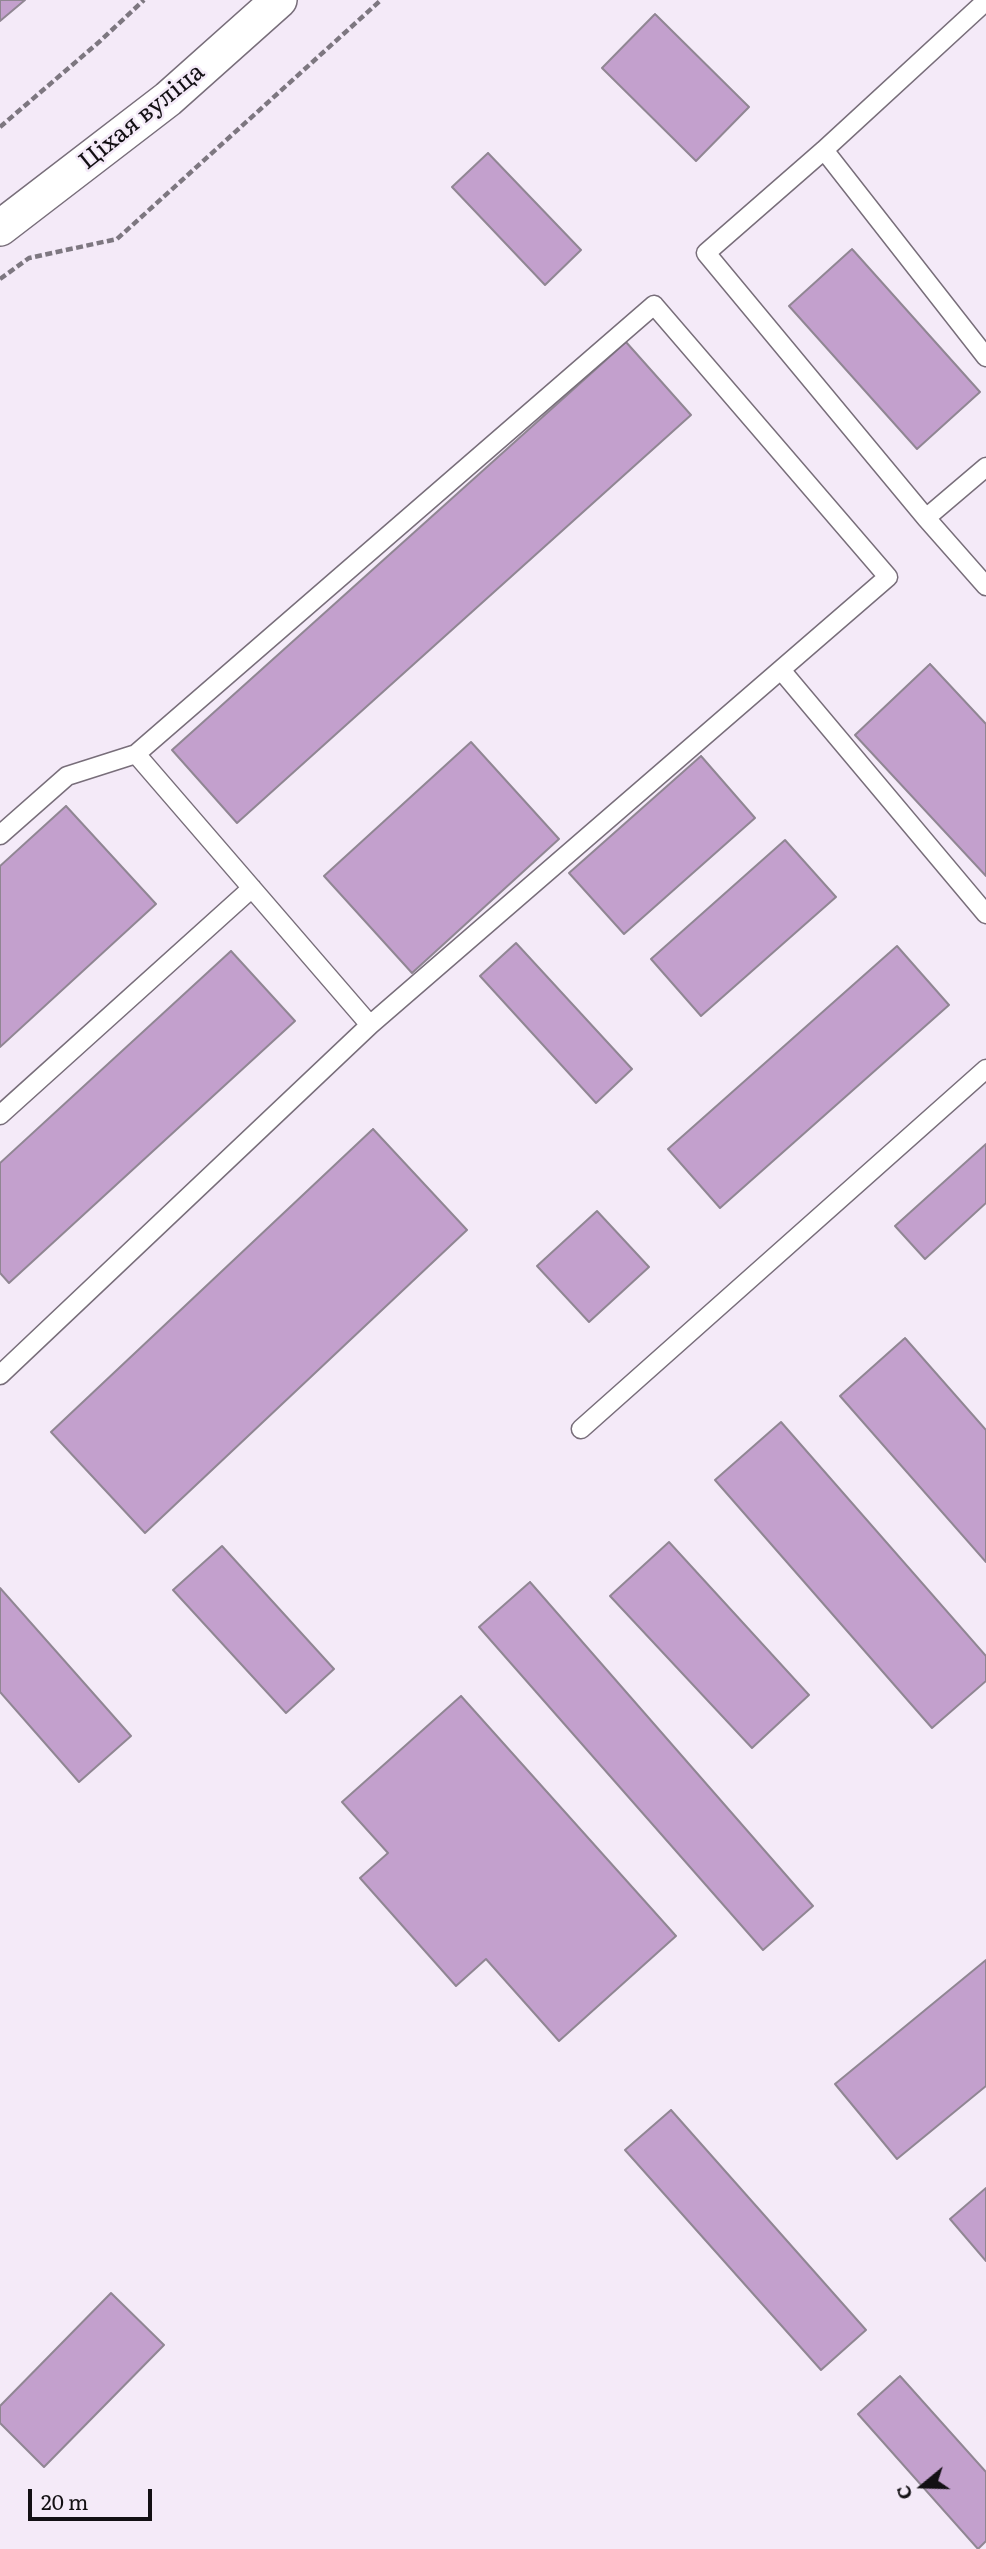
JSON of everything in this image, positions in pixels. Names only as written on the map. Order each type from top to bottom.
[{"type":"street","name":"Ціхая вуліца","points":[[0,228],[168,99],[279,0]]},
{"type":"lane","points":[[986,1],[824,150],[706,253],[926,518],[986,586]]},
{"type":"lane","points":[[824,150],[986,357]]},
{"type":"lane","points":[[0,835],[67,776],[136,754],[654,305],[888,576],[370,1025],[0,1375]]},
{"type":"lane","points":[[926,518],[986,467]]},
{"type":"lane","points":[[781,670],[986,914]]},
{"type":"lane","points":[[136,754],[370,1025]]},
{"type":"lane","points":[[0,1115],[252,888]]},
{"type":"lane","points":[[581,1429],[986,1069]]},
{"type":"path","points":[[0,127],[144,0]]},
{"type":"path","points":[[0,279],[29,258],[117,239],[381,0]]},
{"type":"building","points":[[0,0],[25,0],[0,21]]},
{"type":"building","points":[[655,14],[749,107],[696,161],[602,68]]},
{"type":"building","points":[[488,153],[581,250],[545,285],[452,187]]},
{"type":"building","points":[[852,249],[980,392],[917,449],[789,306]]},
{"type":"building","points":[[626,342],[691,415],[237,823],[172,750]]},
{"type":"building","points":[[930,664],[986,724],[986,876],[855,735]]},
{"type":"building","points":[[471,742],[559,839],[412,973],[324,876]]},
{"type":"building","points":[[701,756],[755,818],[624,934],[569,873]]},
{"type":"building","points":[[66,806],[156,904],[0,1047],[0,866]]},
{"type":"building","points":[[785,840],[836,897],[701,1016],[651,959]]},
{"type":"building","points":[[516,943],[632,1069],[596,1103],[480,976]]},
{"type":"building","points":[[897,946],[949,1005],[720,1208],[668,1149]]},
{"type":"building","points":[[231,951],[295,1021],[9,1283],[0,1273],[0,1163]]},
{"type":"building","points":[[373,1129],[467,1230],[145,1533],[51,1432]]},
{"type":"building","points":[[986,1144],[986,1203],[925,1259],[895,1226]]},
{"type":"building","points":[[597,1211],[649,1267],[589,1322],[537,1266]]},
{"type":"building","points":[[905,1338],[986,1430],[986,1562],[840,1396]]},
{"type":"building","points":[[781,1422],[986,1656],[986,1681],[932,1728],[715,1480]]},
{"type":"building","points":[[669,1542],[809,1695],[752,1748],[610,1596]]},
{"type":"building","points":[[222,1546],[334,1669],[286,1713],[173,1590]]},
{"type":"building","points":[[530,1582],[813,1906],[763,1950],[479,1627]]},
{"type":"building","points":[[0,1588],[131,1736],[79,1782],[0,1692]]},
{"type":"building","points":[[461,1696],[676,1936],[559,2041],[486,1959],[456,1986],[360,1878],[388,1853],[342,1802]]},
{"type":"building","points":[[986,1960],[986,2086],[897,2159],[835,2084]]},
{"type":"building","points":[[671,2110],[866,2330],[821,2370],[625,2150]]},
{"type":"building","points":[[986,2188],[986,2261],[950,2219]]},
{"type":"building","points":[[111,2293],[164,2345],[44,2467],[0,2423],[0,2406]]},
{"type":"building","points":[[900,2376],[986,2472],[986,2541],[978,2549],[858,2414]]}]
